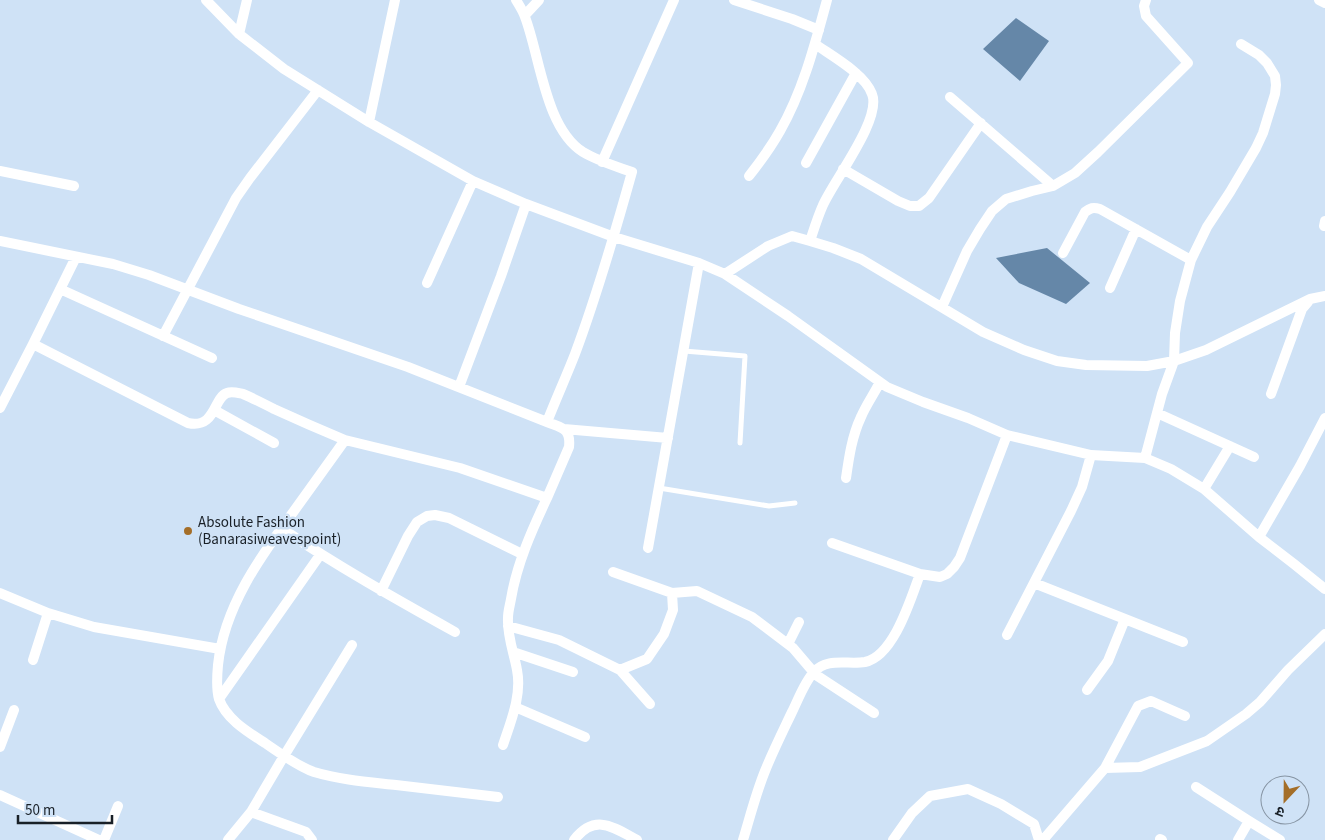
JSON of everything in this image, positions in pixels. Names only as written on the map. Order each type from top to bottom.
[{"type":"street","points":[[206,0],[240,34],[284,69],[369,122],[473,181],[526,204],[614,237],[699,263],[724,274],[788,316],[887,387],[923,402],[968,418],[1007,435],[1091,455],[1145,458],[1171,469],[1204,490],[1259,537],[1325,589]]},
{"type":"street","points":[[240,34],[247,0]]},
{"type":"street","points":[[369,122],[395,0]]},
{"type":"street","points":[[516,0],[525,15],[552,111],[564,134],[581,151],[602,162],[632,172],[614,237],[574,355],[547,422]]},
{"type":"street","points":[[525,15],[539,0]]},
{"type":"street","points":[[602,162],[674,0]]},
{"type":"street","points":[[734,0],[819,30]]},
{"type":"street","points":[[749,176],[780,131],[796,95],[815,44],[827,0]]},
{"type":"street","points":[[942,307],[967,251],[992,211],[1006,200],[1019,194],[1053,186],[1075,173],[1188,63],[1146,16],[1144,6],[1146,0]]},
{"type":"street","points":[[1319,0],[1325,3]]},
{"type":"street","points":[[810,241],[824,204],[862,136],[872,116],[874,106],[873,95],[856,73],[815,44]]},
{"type":"street","points":[[1145,458],[1162,394],[1174,361],[1175,333],[1180,301],[1191,260],[1207,227],[1256,148],[1263,133],[1274,94],[1275,76],[1267,63],[1259,55],[1241,44]]},
{"type":"street","points":[[806,164],[856,73]]},
{"type":"street","points":[[163,336],[236,198],[318,90]]},
{"type":"street","points":[[950,97],[1053,186]]},
{"type":"street","points":[[843,169],[898,202],[910,206],[919,206],[929,198],[981,123]]},
{"type":"street","points":[[0,171],[74,186]]},
{"type":"street","points":[[427,283],[473,181]]},
{"type":"street","points":[[459,387],[526,204]]},
{"type":"street","points":[[1063,253],[1085,212],[1090,208],[1094,208],[1100,209],[1191,260]]},
{"type":"street","points":[[1110,288],[1136,229]]},
{"type":"street","points":[[724,274],[768,246],[792,236],[833,248],[861,259],[983,332],[1024,350],[1057,361],[1086,365],[1147,366],[1174,361],[1206,350],[1310,299],[1325,296]]},
{"type":"street","points":[[0,241],[113,264],[149,274],[239,309],[408,367],[564,429],[668,438]]},
{"type":"street","points":[[0,408],[76,257]]},
{"type":"street","points":[[648,548],[699,263]]},
{"type":"street","points":[[60,290],[212,358]]},
{"type":"street","points":[[1271,394],[1302,309],[1310,299]]},
{"type":"street","points":[[33,344],[188,423],[196,424],[202,422],[214,410],[222,397],[228,392],[235,392],[244,394],[345,440],[460,468],[547,498]]},
{"type":"street","points":[[846,478],[856,427],[880,382]]},
{"type":"street","points":[[214,410],[274,443]]},
{"type":"street","points":[[1157,413],[1254,457]]},
{"type":"street","points":[[1259,537],[1325,418]]},
{"type":"street","points":[[503,745],[515,707],[519,686],[518,671],[508,632],[508,617],[513,587],[522,554],[569,447],[570,438],[564,429]]},
{"type":"street","points":[[832,543],[920,574],[940,577],[947,574],[960,558],[1007,435]]},
{"type":"street","points":[[345,440],[281,528],[253,570],[239,596],[227,623],[220,649],[217,676],[219,699],[226,712],[246,731],[284,756],[312,771],[338,778],[498,797]]},
{"type":"street","points":[[1204,490],[1230,446]]},
{"type":"street","points":[[1006,635],[1078,495],[1091,455]]},
{"type":"street","points":[[381,591],[408,536],[417,522],[427,516],[435,515],[449,518],[522,554]]},
{"type":"street","points":[[281,528],[381,591],[455,632]]},
{"type":"street","points":[[219,699],[320,554]]},
{"type":"street","points":[[613,572],[672,593],[697,591],[752,617],[793,648],[816,675],[874,713]]},
{"type":"street","points":[[743,840],[765,772],[802,691],[814,672],[826,664],[865,662],[882,651],[902,622],[920,574]]},
{"type":"street","points":[[1034,583],[1183,642]]},
{"type":"street","points":[[0,593],[48,612],[94,627],[220,649]]},
{"type":"street","points":[[620,670],[646,658],[664,634],[673,610],[672,593]]},
{"type":"street","points":[[34,660],[48,612]]},
{"type":"street","points":[[1087,690],[1108,661],[1125,619]]},
{"type":"street","points":[[788,644],[799,622]]},
{"type":"street","points":[[508,626],[559,640],[620,670],[650,704]]},
{"type":"street","points":[[1105,768],[1140,767],[1207,741],[1260,702],[1288,670],[1325,634]]},
{"type":"street","points":[[228,840],[251,812],[352,645]]},
{"type":"street","points":[[513,652],[574,672]]},
{"type":"street","points":[[1043,840],[1105,768],[1138,706],[1151,701],[1185,716]]},
{"type":"street","points":[[515,707],[585,737]]},
{"type":"street","points":[[0,747],[14,710]]},
{"type":"street","points":[[1196,786],[1280,840]]},
{"type":"street","points":[[893,840],[912,813],[930,796],[968,789],[1001,804],[1034,824],[1039,840]]},
{"type":"street","points":[[0,795],[99,840]]},
{"type":"street","points":[[104,840],[118,806]]},
{"type":"street","points":[[251,812],[306,832],[312,840]]},
{"type":"street","points":[[1238,840],[1249,821]]},
{"type":"street","points":[[574,840],[586,827],[602,824],[637,840]]},
{"type":"lane","points":[[683,351],[745,356],[740,443]]},
{"type":"lane","points":[[659,488],[769,506],[795,503]]},
{"type":"water","points":[[1016,18],[1049,41],[1020,81],[983,49]]},
{"type":"water","points":[[1047,248],[1090,283],[1066,304],[1019,283],[996,258]]},
{"type":"place","name":"Absolute Fashion (Banarasiweavespoint)","points":[[188,531]]}]
